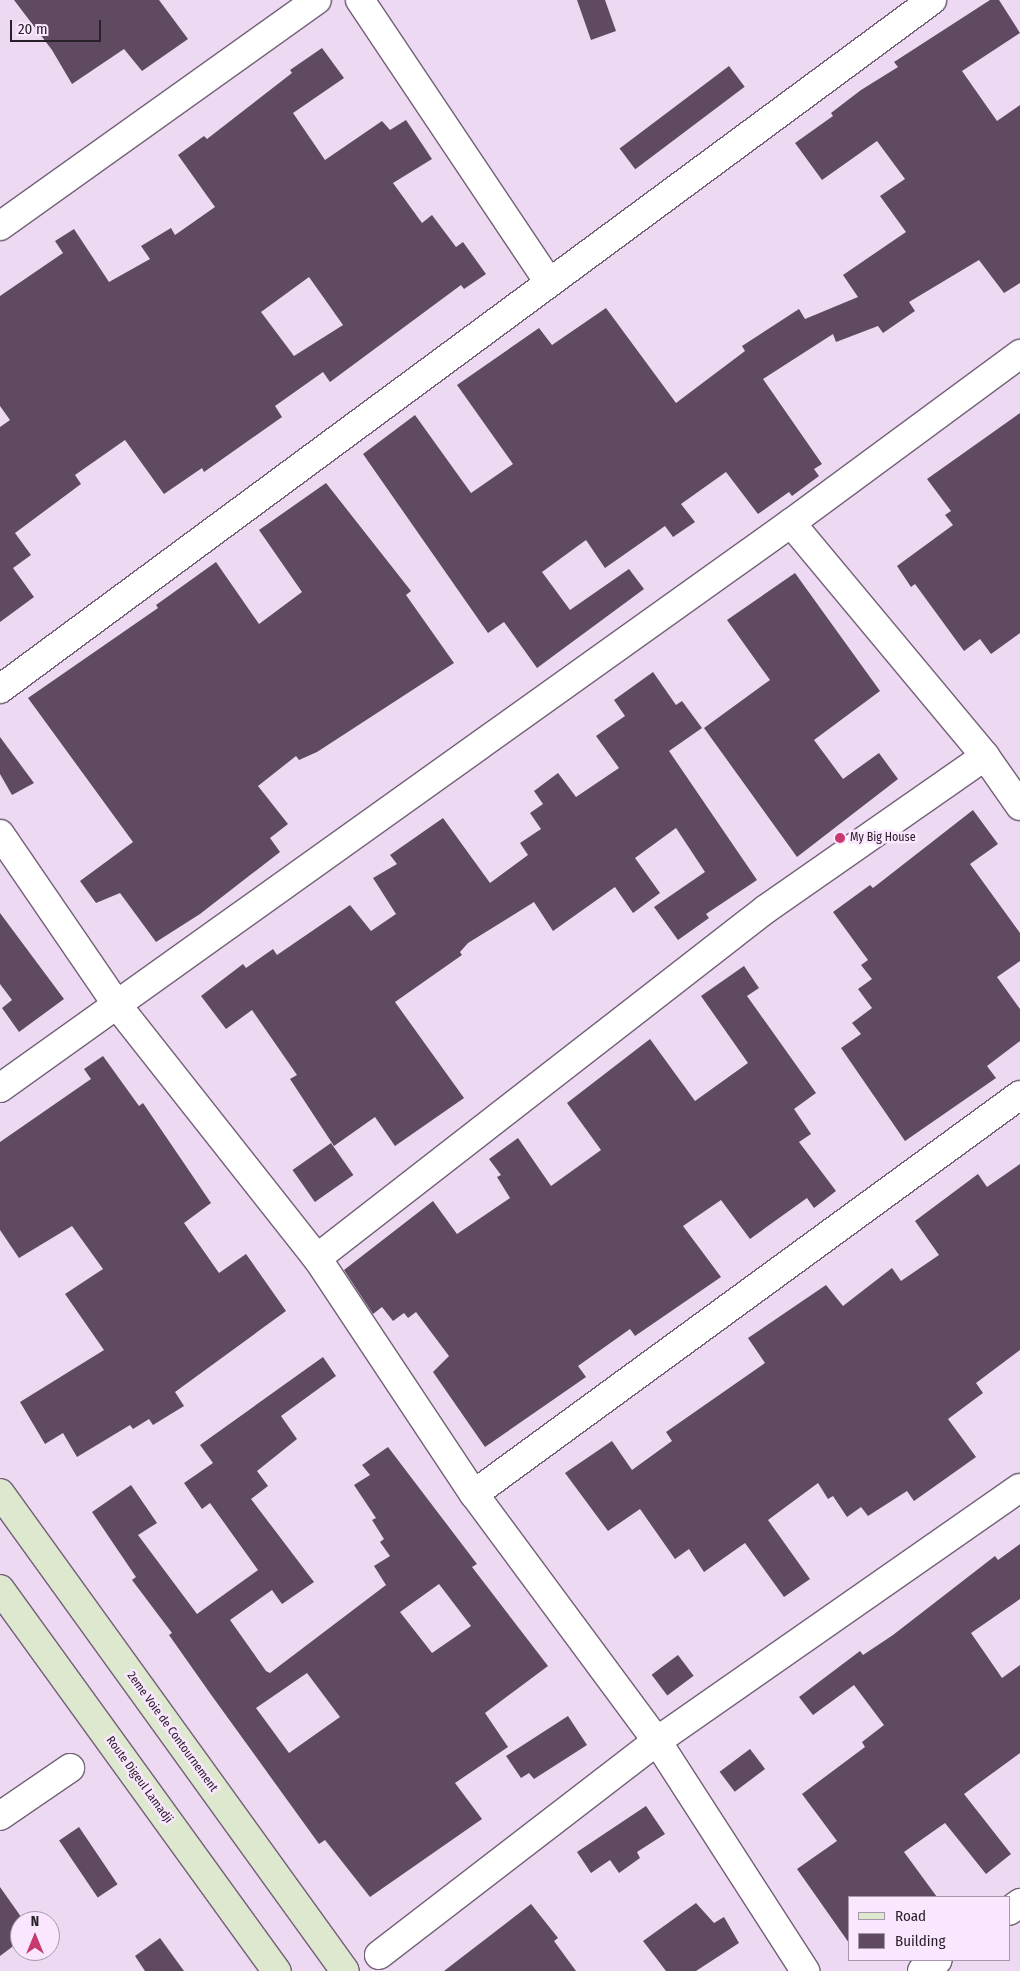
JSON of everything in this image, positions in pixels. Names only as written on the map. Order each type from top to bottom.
[{"type":"main road","name":"2eme Voie de Contournement","points":[[0,1493],[345,1971]]},
{"type":"main road","name":"Route Digeul Lamadji","points":[[0,1589],[277,1971]]},
{"type":"street","points":[[0,226],[317,0]]},
{"type":"street","points":[[360,0],[549,282]]},
{"type":"street","points":[[0,689],[932,0]]},
{"type":"street","points":[[0,1088],[791,523],[1020,354]]},
{"type":"street","points":[[791,523],[985,756],[1020,806]]},
{"type":"street","points":[[317,1258],[766,909],[985,756]]},
{"type":"street","points":[[0,834],[117,1005],[317,1258],[474,1494],[657,1741],[805,1971]]},
{"type":"street","points":[[474,1494],[1020,1095]]},
{"type":"street","points":[[379,1955],[657,1741],[1020,1488]]},
{"type":"street","points":[[0,1816],[70,1768]]},
{"type":"street","points":[[922,1971],[937,1961]]},
{"type":"building","points":[[14,0],[159,0],[188,39],[142,71],[124,49],[72,84],[52,50]]},
{"type":"building","points":[[577,0],[605,0],[616,31],[591,40]]},
{"type":"building","points":[[990,0],[999,0],[1020,33],[962,71],[997,121],[1020,105],[1020,283],[1004,293],[979,260],[909,302],[915,311],[883,333],[878,326],[836,342],[833,334],[763,379],[822,464],[814,469],[819,476],[792,496],[789,492],[758,514],[726,472],[681,504],[695,522],[673,537],[665,526],[605,568],[586,540],[542,572],[570,610],[629,569],[644,589],[537,668],[504,622],[488,633],[363,454],[415,415],[471,493],[513,464],[457,385],[539,328],[552,345],[606,308],[676,403],[745,351],[742,346],[799,309],[805,319],[858,297],[843,275],[906,232],[880,196],[905,179],[877,141],[822,180],[795,143],[833,116],[831,113],[861,90],[898,67],[894,62]]},
{"type":"building","points":[[322,48],[344,78],[293,113],[325,160],[382,121],[390,130],[406,120],[432,159],[393,183],[422,223],[432,215],[456,247],[463,242],[486,274],[464,289],[461,285],[330,382],[323,372],[275,406],[282,417],[204,472],[202,468],[164,494],[125,440],[75,475],[81,484],[15,533],[31,555],[13,568],[34,597],[0,622],[0,427],[10,420],[0,406],[0,296],[63,253],[55,241],[74,229],[109,282],[150,259],[141,246],[171,228],[175,235],[215,207],[178,155],[204,136],[207,139],[292,73],[290,70]],"holes":[[[309,277],[343,325],[294,356],[261,312]]]},
{"type":"building","points":[[729,66],[745,87],[635,169],[620,148]]},
{"type":"building","points":[[1020,413],[1020,633],[991,654],[980,639],[964,651],[915,584],[911,587],[897,566],[953,525],[945,515],[951,511],[927,479]]},
{"type":"building","points":[[326,483],[411,591],[406,595],[454,663],[317,752],[299,760],[296,756],[258,786],[288,824],[270,838],[280,852],[200,914],[156,942],[120,893],[96,903],[80,881],[133,842],[28,698],[158,608],[156,605],[216,562],[259,624],[302,592],[259,530]]},
{"type":"building","points":[[795,573],[880,691],[814,740],[843,779],[879,753],[898,779],[797,857],[704,728],[770,680],[727,620]]},
{"type":"building","points":[[653,672],[676,705],[682,701],[702,728],[669,751],[757,880],[706,914],[709,918],[678,940],[654,907],[705,872],[676,828],[635,858],[660,893],[633,913],[615,887],[553,931],[534,902],[468,943],[460,952],[462,955],[395,1002],[464,1098],[395,1146],[375,1117],[334,1146],[290,1079],[297,1075],[252,1010],[226,1029],[201,996],[243,964],[246,968],[273,949],[277,955],[350,905],[371,931],[396,914],[373,878],[397,864],[390,855],[443,818],[490,883],[528,855],[520,843],[541,829],[530,813],[543,804],[534,791],[558,773],[576,797],[619,768],[596,736],[625,716],[614,700]]},
{"type":"building","points":[[0,737],[34,783],[12,795],[0,774]]},
{"type":"building","points":[[973,810],[998,844],[970,864],[1020,933],[1020,961],[997,977],[1020,1009],[1020,1041],[987,1066],[996,1078],[905,1141],[841,1048],[861,1034],[852,1023],[872,1008],[858,989],[872,979],[861,965],[868,960],[833,912],[870,885],[873,888]]},
{"type":"building","points":[[0,913],[64,999],[19,1032],[2,1008],[12,1000],[0,984]]},
{"type":"building","points":[[744,966],[759,988],[747,996],[816,1093],[794,1109],[811,1134],[799,1142],[836,1191],[814,1208],[807,1198],[750,1239],[721,1200],[683,1226],[721,1277],[635,1336],[630,1329],[578,1366],[586,1377],[485,1447],[433,1372],[449,1356],[416,1312],[408,1318],[404,1313],[393,1321],[382,1307],[373,1314],[344,1270],[433,1201],[457,1234],[510,1198],[497,1177],[501,1175],[489,1159],[518,1138],[551,1186],[601,1150],[567,1103],[650,1039],[695,1101],[748,1063],[701,996]]},
{"type":"building","points":[[103,1056],[139,1106],[143,1103],[211,1203],[184,1223],[219,1273],[246,1254],[286,1311],[175,1392],[184,1406],[153,1425],[149,1419],[133,1429],[130,1425],[77,1457],[63,1433],[45,1444],[20,1402],[104,1350],[65,1294],[103,1269],[72,1226],[19,1258],[0,1230],[0,1142],[91,1079],[84,1069]]},
{"type":"building","points":[[331,1143],[353,1175],[315,1202],[292,1170]]},
{"type":"building","points":[[1020,1164],[1020,1350],[976,1383],[983,1393],[948,1419],[976,1457],[914,1501],[907,1491],[868,1516],[861,1507],[847,1517],[833,1496],[828,1499],[818,1483],[768,1520],[810,1579],[784,1597],[745,1543],[704,1572],[689,1549],[675,1559],[640,1509],[608,1531],[565,1473],[612,1441],[632,1470],[672,1441],[666,1432],[765,1363],[748,1338],[826,1285],[843,1306],[892,1268],[901,1281],[939,1255],[915,1221],[978,1174],[987,1187]]},
{"type":"building","points":[[323,1357],[336,1376],[281,1416],[297,1439],[257,1471],[268,1486],[251,1499],[314,1582],[282,1604],[272,1590],[230,1620],[266,1671],[270,1673],[386,1585],[374,1566],[390,1556],[380,1542],[384,1539],[372,1520],[376,1518],[354,1485],[370,1475],[362,1465],[388,1447],[477,1564],[472,1567],[548,1666],[485,1713],[508,1747],[455,1783],[482,1819],[370,1897],[325,1840],[319,1844],[212,1696],[169,1635],[172,1633],[132,1580],[136,1577],[92,1512],[131,1485],[157,1523],[138,1535],[197,1614],[258,1570],[210,1503],[202,1509],[184,1483],[213,1463],[200,1445]],"holes":[[[439,1584],[471,1626],[432,1653],[400,1612]],[[307,1673],[340,1717],[289,1753],[256,1708]]]},
{"type":"building","points":[[1020,1544],[1020,1599],[971,1633],[1002,1678],[1020,1665],[1020,1753],[964,1794],[1011,1854],[986,1874],[945,1823],[904,1852],[936,1896],[848,1896],[848,1942],[797,1869],[837,1841],[802,1794],[865,1747],[862,1742],[884,1725],[854,1685],[813,1715],[799,1697],[860,1651],[863,1655],[893,1635],[995,1556],[998,1560]]},
{"type":"building","points":[[678,1655],[694,1676],[667,1696],[652,1675]]},
{"type":"building","points":[[568,1716],[587,1745],[534,1779],[529,1773],[521,1778],[506,1756]]},
{"type":"building","points":[[750,1749],[765,1769],[735,1792],[720,1772]]},
{"type":"building","points":[[646,1806],[665,1834],[637,1852],[640,1858],[619,1873],[610,1860],[591,1873],[577,1852]]},
{"type":"building","points":[[79,1827],[118,1884],[98,1898],[59,1840]]},
{"type":"building","points":[[0,1887],[17,1911],[10,1911],[10,1948],[0,1956]]},
{"type":"building","points":[[696,1903],[714,1923],[724,1917],[739,1943],[696,1971],[666,1971],[643,1941]]},
{"type":"building","points":[[531,1904],[558,1938],[554,1941],[576,1971],[444,1971]]},
{"type":"building","points":[[160,1938],[184,1971],[145,1971],[135,1956]]},
{"type":"place","name":"My Big House","points":[[840,838]]}]
